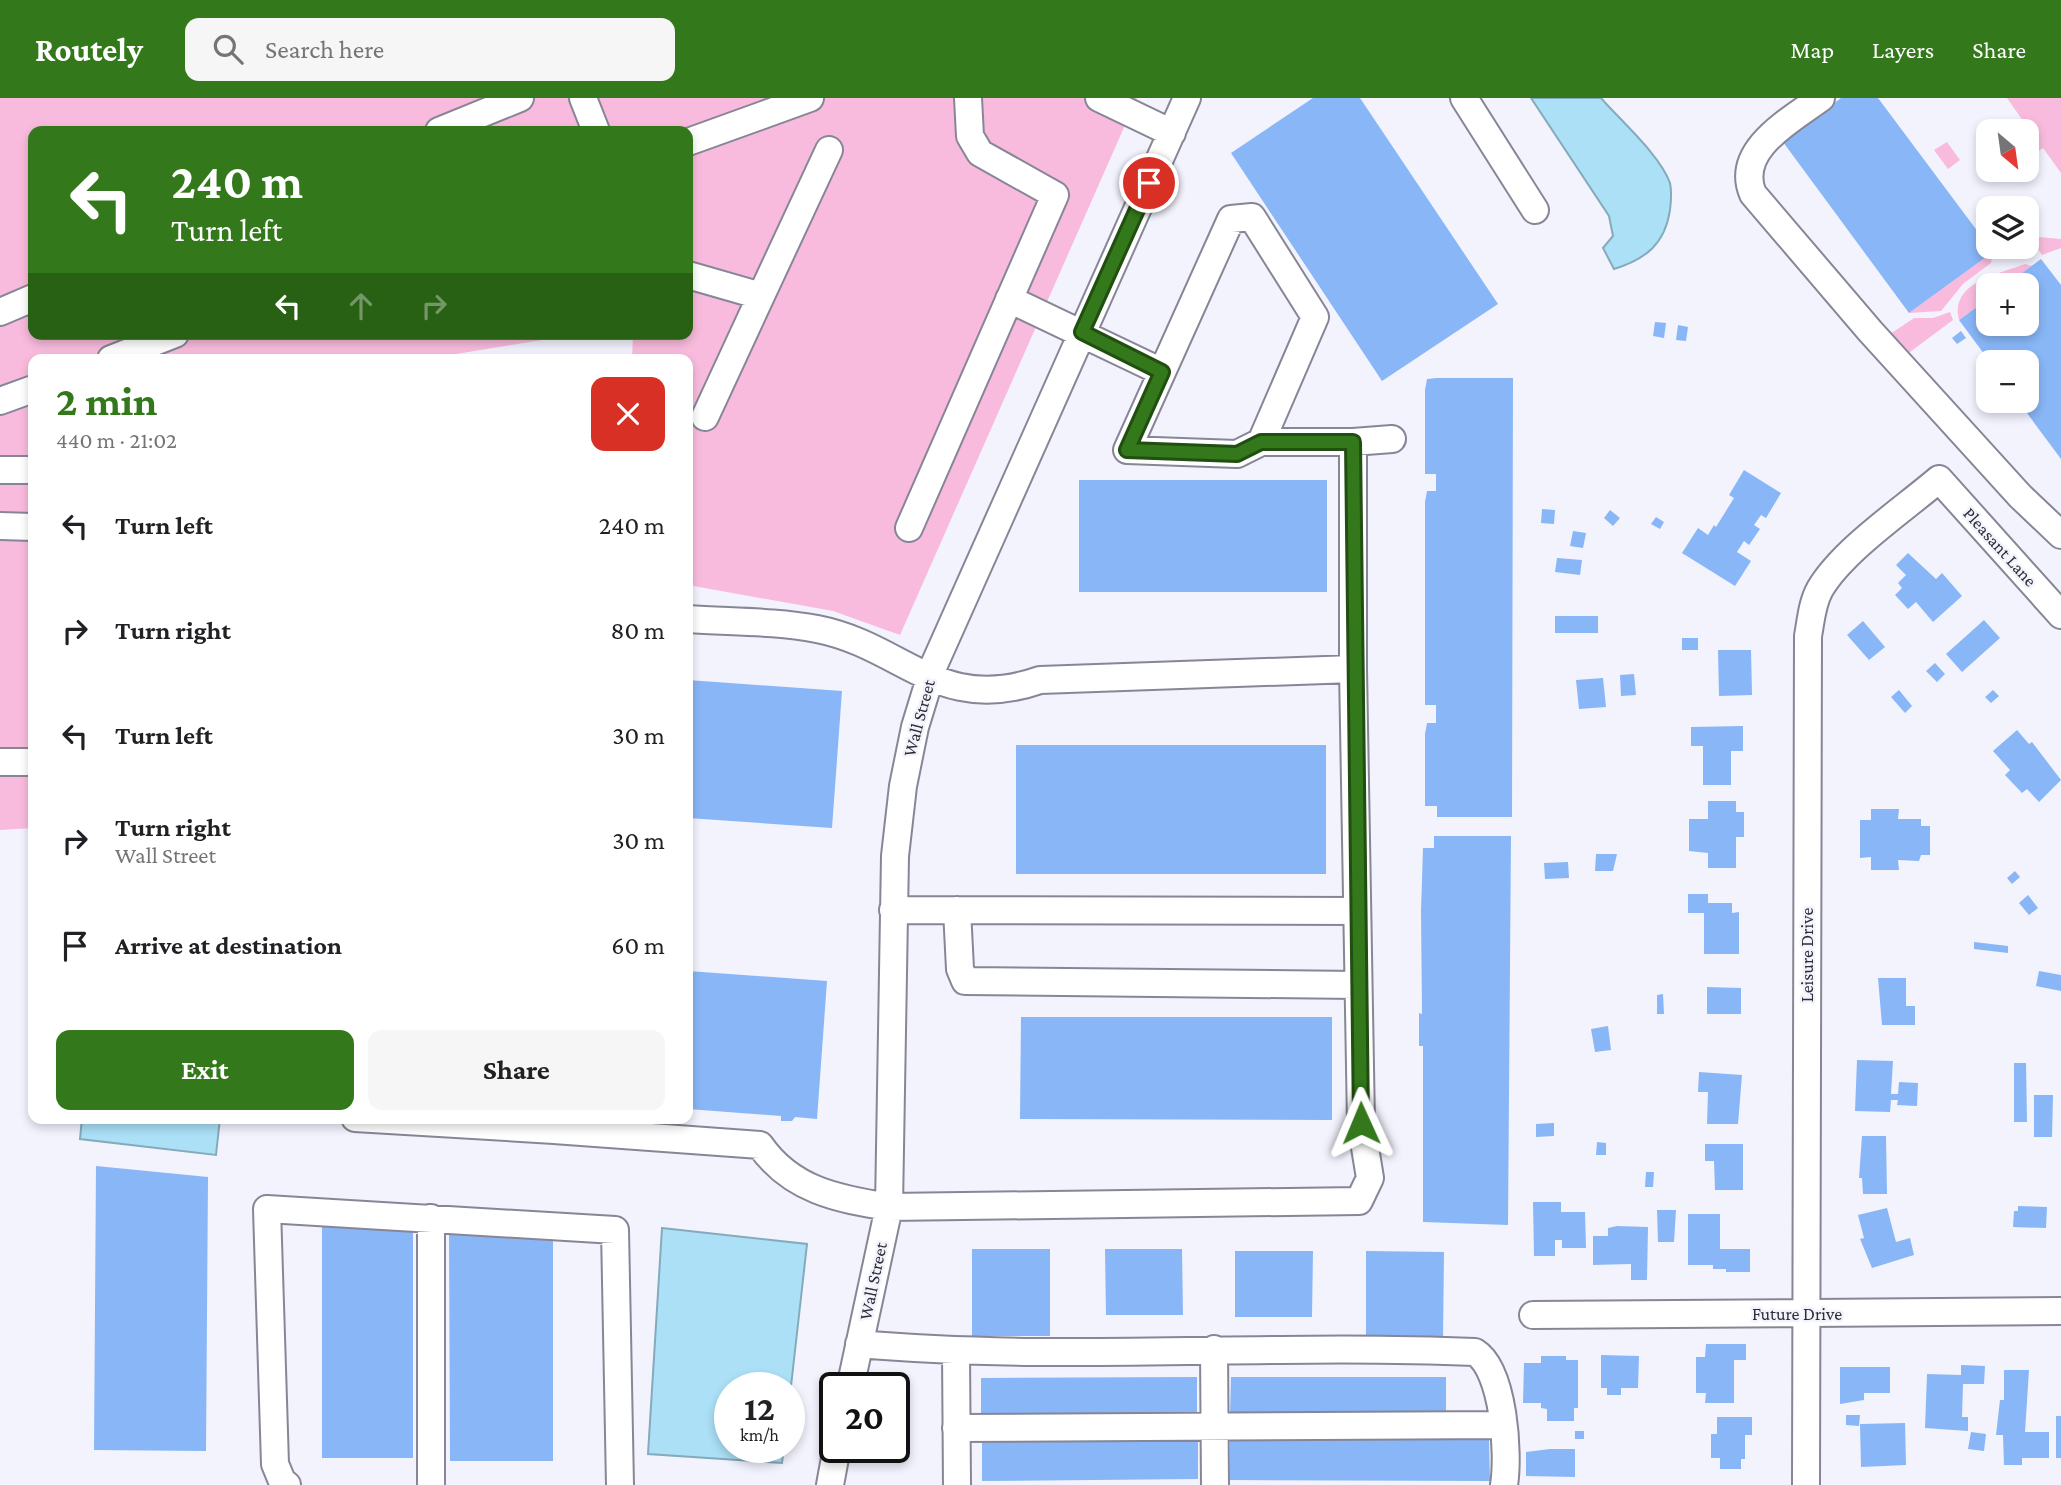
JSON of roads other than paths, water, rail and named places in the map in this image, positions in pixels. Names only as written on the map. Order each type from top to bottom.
[{"type":"street","points":[[451,126],[520,98]]},
{"type":"street","points":[[583,98],[594,126]]},
{"type":"street","points":[[693,140],[810,98]]},
{"type":"street","points":[[909,528],[1055,195],[980,153],[970,136],[968,98]]},
{"type":"street","points":[[1099,98],[1172,133]]},
{"type":"street","name":"Wall Street","points":[[853,1372],[889,1207],[893,910],[903,786],[915,727],[929,679],[1187,98]]},
{"type":"street","points":[[1464,98],[1535,210]]},
{"type":"street","points":[[1821,98],[1776,132],[1751,159],[1748,182],[1753,194],[1870,331],[2020,496],[2061,535]]},
{"type":"street","points":[[705,418],[829,150]]},
{"type":"street","points":[[1261,442],[1315,317],[1252,217],[1231,219],[1127,450],[1237,454],[1261,442],[1353,442],[1392,439]]},
{"type":"street","points":[[693,276],[761,296]]},
{"type":"street","points":[[1009,299],[1162,372]]},
{"type":"street","points":[[0,312],[28,300]]},
{"type":"street","points":[[124,354],[160,340]]},
{"type":"street","points":[[0,401],[28,390]]},
{"type":"street","points":[[554,1124],[760,1145],[775,1166],[792,1178],[839,1200],[889,1207],[1359,1201],[1370,1178],[1361,1123],[1353,669],[1353,442]]},
{"type":"street","points":[[0,470],[28,470]]},
{"type":"street","name":"Pleasant Lane","points":[[1939,479],[2061,615]]},
{"type":"street","name":"Leisure Drive","points":[[1806,1485],[1808,636],[1812,611],[1820,590],[1841,562],[1939,479]]},
{"type":"street","points":[[0,526],[28,527]]},
{"type":"street","points":[[693,618],[817,629],[862,644],[929,679],[974,690],[1011,690],[1040,680],[1353,669]]},
{"type":"street","points":[[0,762],[28,762]]},
{"type":"street","points":[[893,910],[1357,911]]},
{"type":"street","points":[[957,910],[960,970],[965,981],[1358,985]]},
{"type":"street","points":[[287,1485],[275,1464],[267,1209],[615,1230],[620,1485]]},
{"type":"street","points":[[430,1218],[432,1485]]},
{"type":"street","name":"Future Drive","points":[[1533,1315],[2061,1311]]},
{"type":"street","points":[[859,1344],[956,1352],[1214,1349],[1475,1352],[1483,1357],[1489,1370],[1503,1425],[1504,1485]]},
{"type":"street","points":[[1214,1349],[1215,1485]]},
{"type":"street","points":[[956,1352],[957,1485]]},
{"type":"street","points":[[956,1428],[1503,1425]]},
{"type":"street","points":[[830,1485],[834,1463]]},
{"type":"water","points":[[1531,98],[1601,98],[1658,161],[1670,183],[1670,210],[1659,241],[1644,255],[1614,269],[1603,248],[1613,236],[1609,216]]},
{"type":"water","points":[[81,1124],[219,1124],[216,1155],[80,1139]]},
{"type":"water","points":[[662,1228],[807,1244],[793,1372],[714,1372],[714,1458],[648,1454]]}]
